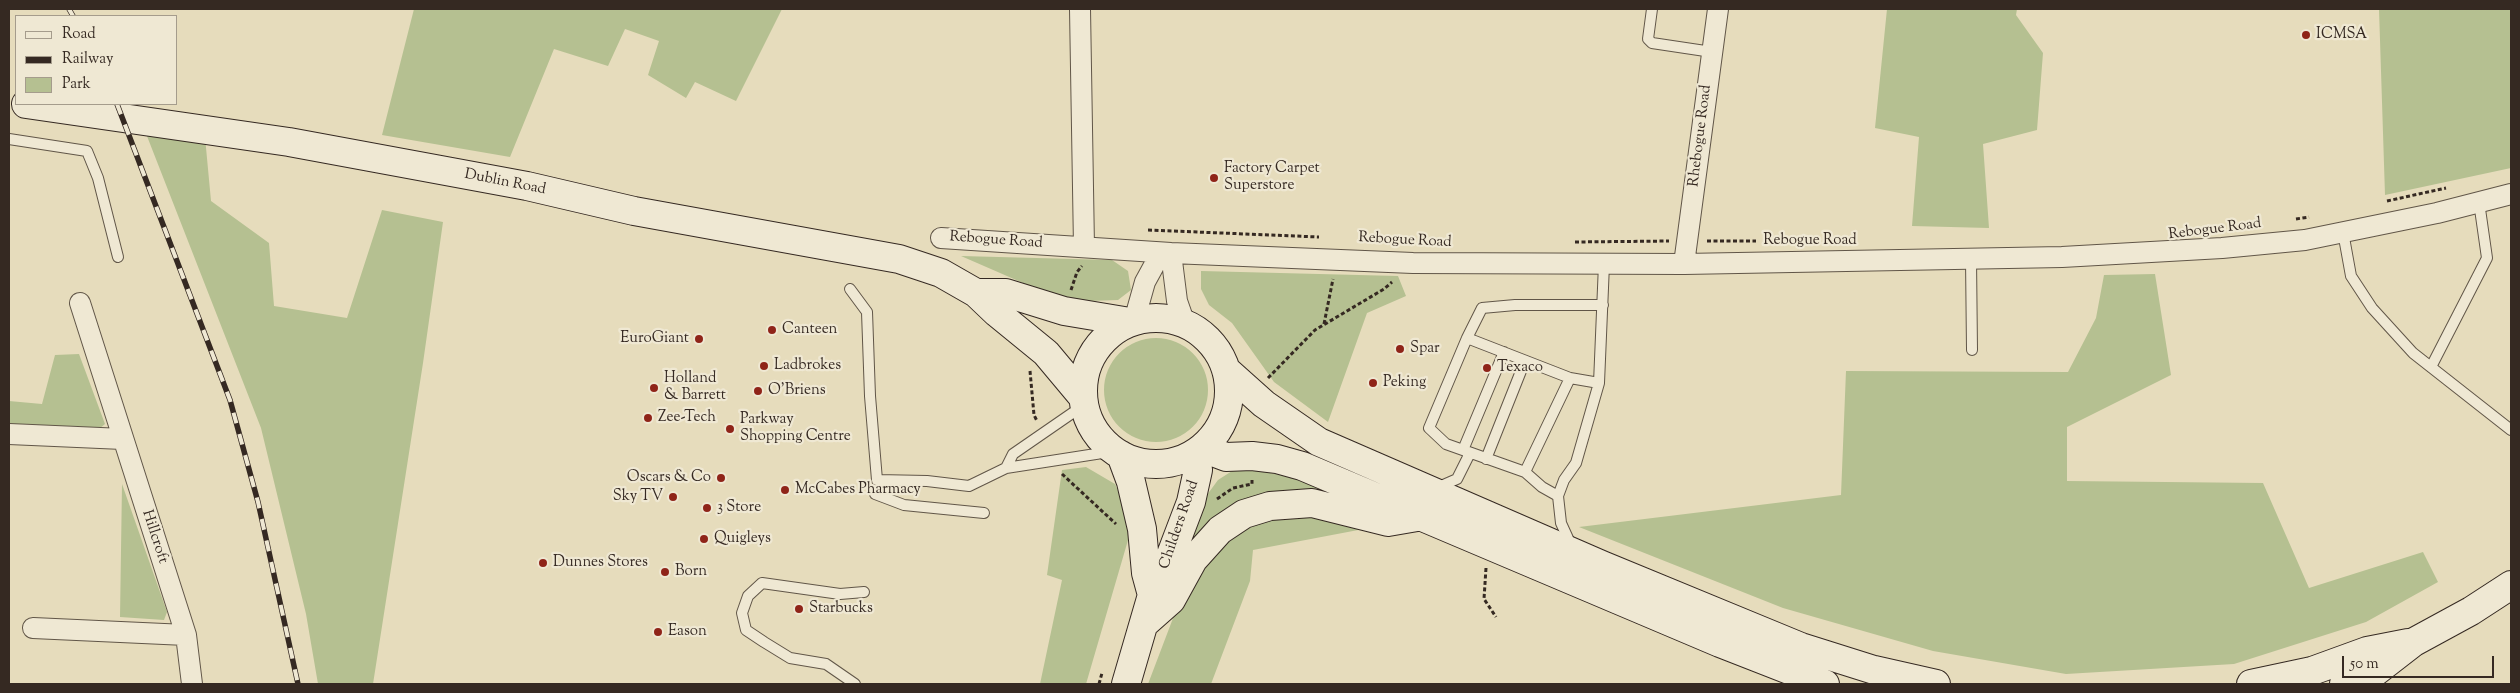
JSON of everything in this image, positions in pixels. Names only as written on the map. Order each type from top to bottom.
[{"type":"main road","name":"Dublin Road","points":[[33,105],[288,142],[527,186],[634,211],[899,258],[933,270],[976,293]]},
{"type":"main road","points":[[976,293],[1006,293],[1064,311],[1132,321],[1160,317],[1185,324],[1203,335],[1226,370],[1264,404],[1319,442],[1574,553],[1800,647],[1874,670],[1936,684]]},
{"type":"main road","points":[[976,293],[997,313],[1046,353],[1083,401],[1095,431],[1118,453],[1146,463],[1172,462],[1199,450],[1216,432],[1226,412],[1229,392],[1226,370]]},
{"type":"main road","points":[[1083,401],[1083,377],[1089,359],[1099,344],[1113,331],[1132,321]]},
{"type":"main road","points":[[1199,450],[1226,457],[1269,458],[1302,466],[1720,644],[1825,684]]},
{"type":"main road","name":"Childers Road","points":[[1126,684],[1146,623],[1152,595],[1164,573],[1191,502],[1198,470],[1199,450]]},
{"type":"main road","name":"Childers Road","points":[[1118,453],[1131,482],[1142,529],[1146,573],[1152,595]]},
{"type":"main road","points":[[1146,623],[1171,600],[1193,560],[1220,530],[1244,514],[1270,506],[1312,503],[1388,522],[1420,516]]},
{"type":"main road","points":[[2344,684],[2374,673],[2414,642],[2471,611],[2511,585]]},
{"type":"main road","points":[[2251,684],[2312,671],[2367,651],[2414,642]]},
{"type":"street","points":[[1080,9],[1083,256]]},
{"type":"street","name":"Rhebogue Road","points":[[1684,264],[1718,9]]},
{"type":"street","name":"Rebogue Road","points":[[941,238],[1083,256],[1171,253],[1413,263],[1684,264],[2133,254],[2296,240],[2342,232],[2511,194]]},
{"type":"street","points":[[1132,321],[1145,282],[1157,260],[1171,253],[1177,301],[1185,324]]},
{"type":"street","name":"Hillcroft","points":[[80,303],[186,635],[192,684]]},
{"type":"street","points":[[9,434],[123,439]]},
{"type":"street","points":[[33,628],[186,635]]},
{"type":"lane","points":[[1652,9],[1648,40],[1652,43],[1712,52]]},
{"type":"lane","points":[[9,139],[87,151],[98,178],[118,258]]},
{"type":"lane","points":[[2431,366],[2487,258],[2479,202]]},
{"type":"lane","points":[[2342,232],[2351,276],[2372,308],[2413,353],[2511,430]]},
{"type":"lane","points":[[1971,258],[1972,350]]},
{"type":"lane","points":[[1574,553],[1561,523],[1558,496],[1564,480],[1576,463],[1599,384],[1604,264]]},
{"type":"lane","points":[[850,289],[867,312],[870,396],[877,480],[927,481],[970,486],[1006,468],[1040,464],[1084,454],[1118,453]]},
{"type":"lane","points":[[1558,496],[1542,487],[1525,472],[1446,444],[1429,428],[1467,338],[1482,308],[1515,305],[1603,304]]},
{"type":"lane","points":[[1467,338],[1570,378],[1599,384]]},
{"type":"lane","points":[[1411,482],[1441,486],[1457,479],[1504,352]]},
{"type":"lane","points":[[1486,459],[1526,361]]},
{"type":"lane","points":[[1525,472],[1570,378]]},
{"type":"lane","points":[[1006,468],[1012,454],[1083,401]]},
{"type":"lane","points":[[875,494],[904,505],[984,513]]},
{"type":"lane","points":[[855,684],[826,664],[790,658],[764,642],[746,630],[742,613],[748,596],[762,583],[840,594],[864,592]]},
{"type":"path","points":[[2381,202],[2456,186]]},
{"type":"path","points":[[2287,220],[2315,216]]},
{"type":"path","points":[[1144,230],[1326,237]]},
{"type":"path","name":"Rebogue Road","points":[[1569,242],[1758,241]]},
{"type":"path","points":[[1069,298],[1083,256]]},
{"type":"path","points":[[1324,325],[1336,261]]},
{"type":"path","points":[[1264,404],[1276,389],[1267,378],[1315,330],[1384,289],[1413,263]]},
{"type":"path","points":[[1035,368],[1030,370],[1034,415],[1040,427]]},
{"type":"path","points":[[1057,469],[1117,526]]},
{"type":"path","points":[[1488,545],[1484,599],[1496,617]]},
{"type":"green space","points":[[414,9],[782,9],[736,101],[695,82],[686,98],[648,75],[659,41],[625,29],[608,66],[554,49],[510,157],[382,135]]},
{"type":"green space","points":[[1887,9],[2017,9],[2016,15],[2043,53],[2037,130],[1983,144],[1989,228],[1912,226],[1919,137],[1875,128]]},
{"type":"green space","points":[[2379,9],[2511,9],[2511,168],[2385,195]]},
{"type":"green space","points":[[145,131],[205,137],[211,201],[269,243],[274,306],[347,318],[382,210],[443,222],[373,684],[318,684],[306,614],[261,428]]},
{"type":"green space","points":[[961,256],[1112,260],[1128,271],[1131,290],[1118,300],[1088,301],[1046,293]]},
{"type":"green space","points":[[1201,271],[1398,276],[1406,296],[1367,313],[1328,422],[1274,382],[1232,323],[1209,305],[1201,289]]},
{"type":"green space","points":[[2155,274],[2171,375],[2067,427],[2067,481],[2263,483],[2309,588],[2423,552],[2438,582],[2366,622],[2234,664],[2066,674],[1933,651],[1783,608],[1579,527],[1841,495],[1846,371],[2068,372],[2096,318],[2104,275]]},
{"type":"green space","points":[[1156,338],[1176,342],[1193,353],[1204,370],[1208,390],[1204,410],[1193,427],[1176,438],[1156,442],[1136,438],[1119,427],[1108,410],[1104,390],[1108,370],[1119,353],[1136,342]]},
{"type":"green space","points":[[79,354],[105,424],[99,429],[9,424],[9,401],[42,404],[55,355]]},
{"type":"green space","points":[[1086,467],[1115,484],[1133,523],[1086,684],[1040,684],[1062,580],[1047,575],[1062,470]]},
{"type":"green space","points":[[1245,469],[1295,477],[1315,484],[1316,495],[1186,551],[1201,503],[1218,480],[1232,471]]},
{"type":"green space","points":[[122,484],[167,612],[164,620],[120,617]]},
{"type":"green space","points":[[1309,511],[1374,527],[1253,550],[1250,581],[1211,684],[1148,684],[1186,584],[1210,553],[1266,516]]},
{"type":"railway","points":[[69,9],[72,15]]},
{"type":"railway","points":[[117,105],[230,400],[258,502],[298,684]]},
{"type":"place","name":"ICMSA","points":[[2306,35]]},
{"type":"place","name":"Factory Carpet Superstore","points":[[1214,178]]},
{"type":"place","name":"Canteen","points":[[772,330]]},
{"type":"place","name":"EuroGiant","points":[[699,339]]},
{"type":"place","name":"Spar","points":[[1400,349]]},
{"type":"place","name":"Ladbrokes","points":[[764,366]]},
{"type":"place","name":"Texaco","points":[[1487,368]]},
{"type":"place","name":"Peking","points":[[1373,383]]},
{"type":"place","name":"Holland & Barrett","points":[[654,388]]},
{"type":"place","name":"O'Briens","points":[[758,391]]},
{"type":"place","name":"Zee-Tech","points":[[648,418]]},
{"type":"place","name":"Parkway Shopping Centre","points":[[730,429]]},
{"type":"place","name":"Oscars & Co","points":[[721,478]]},
{"type":"place","name":"McCabes Pharmacy","points":[[785,490]]},
{"type":"place","name":"Sky TV","points":[[673,497]]},
{"type":"place","name":"3 Store","points":[[707,508]]},
{"type":"place","name":"Quigleys","points":[[704,539]]},
{"type":"place","name":"Dunnes Stores","points":[[543,563]]},
{"type":"place","name":"Born","points":[[665,572]]},
{"type":"place","name":"Starbucks","points":[[799,609]]},
{"type":"place","name":"Eason","points":[[658,632]]}]
